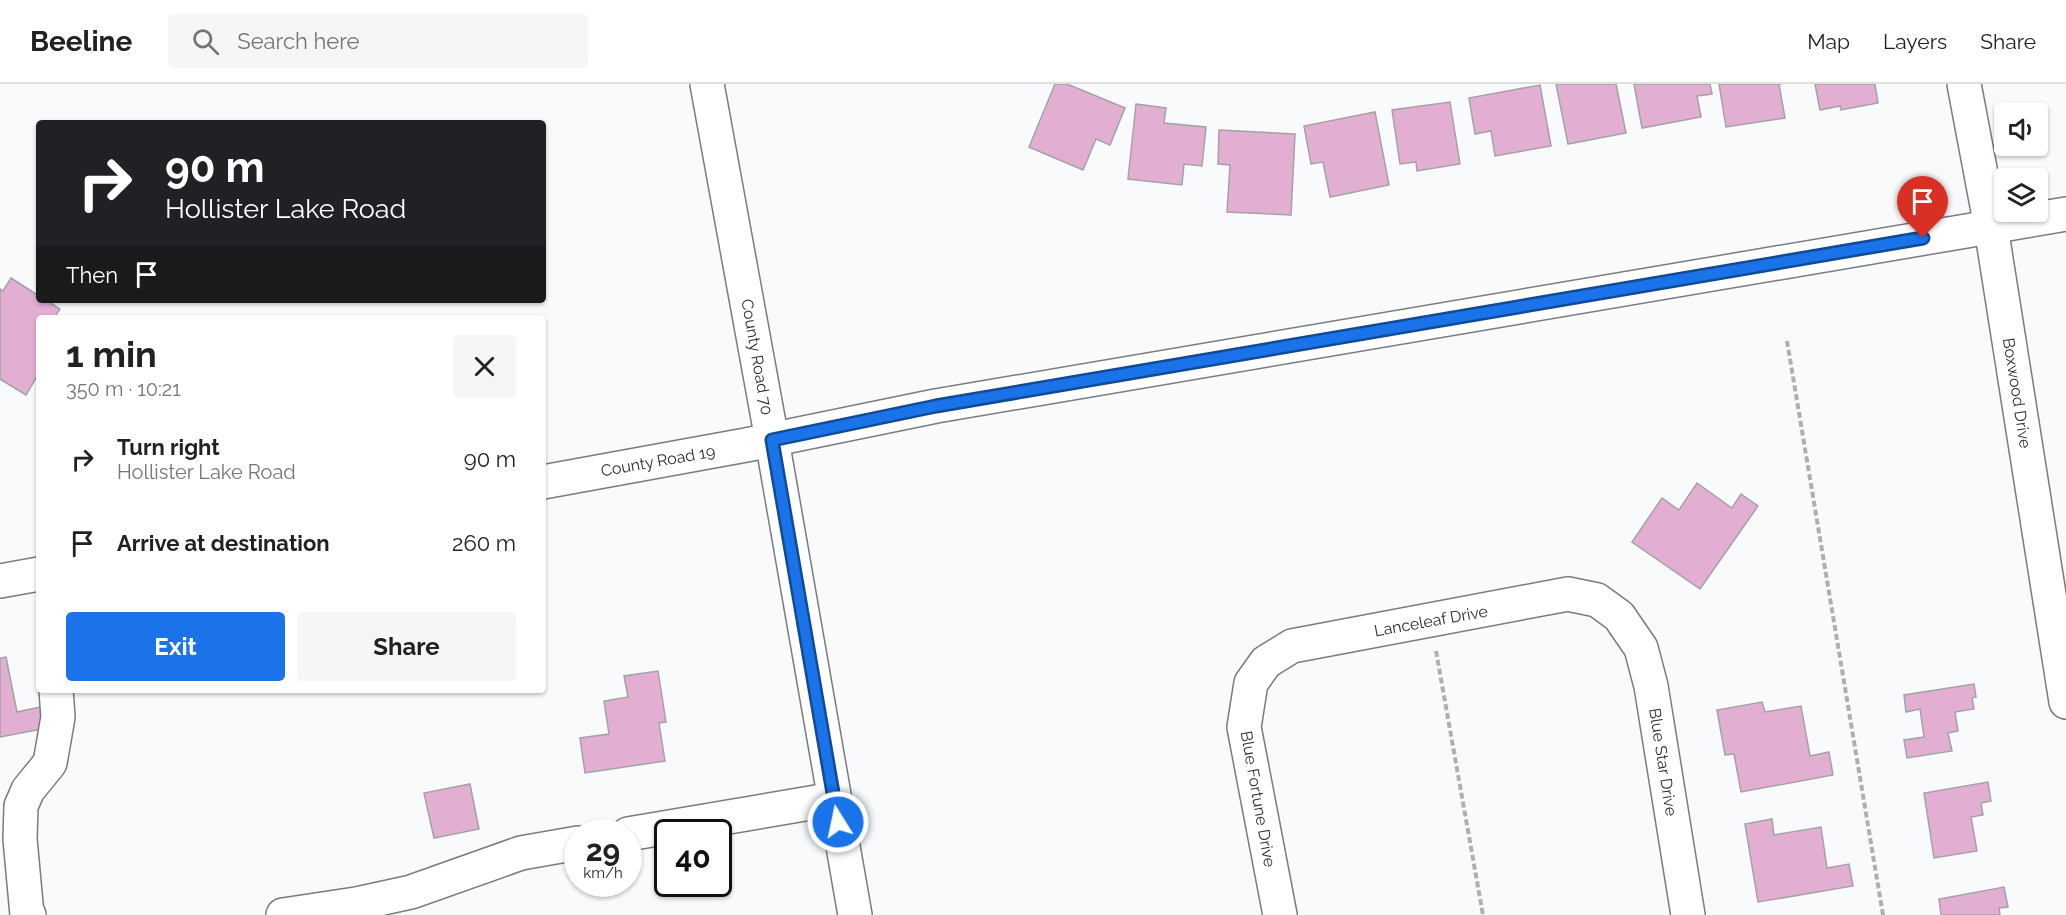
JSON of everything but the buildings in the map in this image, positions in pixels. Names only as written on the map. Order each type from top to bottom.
[{"type":"street","name":"County Road 70","points":[[707,84],[855,915]]},
{"type":"street","name":"Boxwood Drive","points":[[1964,84],[1991,227],[2066,702]]},
{"type":"street","name":"County Road 19","points":[[546,481],[772,440],[947,404],[2066,214]]},
{"type":"street","points":[[0,581],[36,575]]},
{"type":"street","name":"Lanceleaf Drive","points":[[1251,683],[1266,662],[1292,646],[1499,609],[1568,594],[1597,600],[1619,616]]},
{"type":"street","name":"Blue Star Drive","points":[[1619,616],[1641,648],[1651,686],[1688,915]]},
{"type":"street","name":"Blue Fortune Drive","points":[[1251,683],[1244,727],[1280,915]]},
{"type":"street","points":[[30,915],[27,915],[20,839],[21,806],[28,790],[50,763],[58,717],[56,693]]},
{"type":"street","points":[[642,832],[834,799]]},
{"type":"street","points":[[283,915],[356,904],[411,892],[521,853],[564,845]]},
{"type":"path","points":[[1786,341],[1883,915]]},
{"type":"path","points":[[1436,651],[1483,915]]},
{"type":"route","points":[[838,822],[772,440],[936,406],[1923,238]]}]
